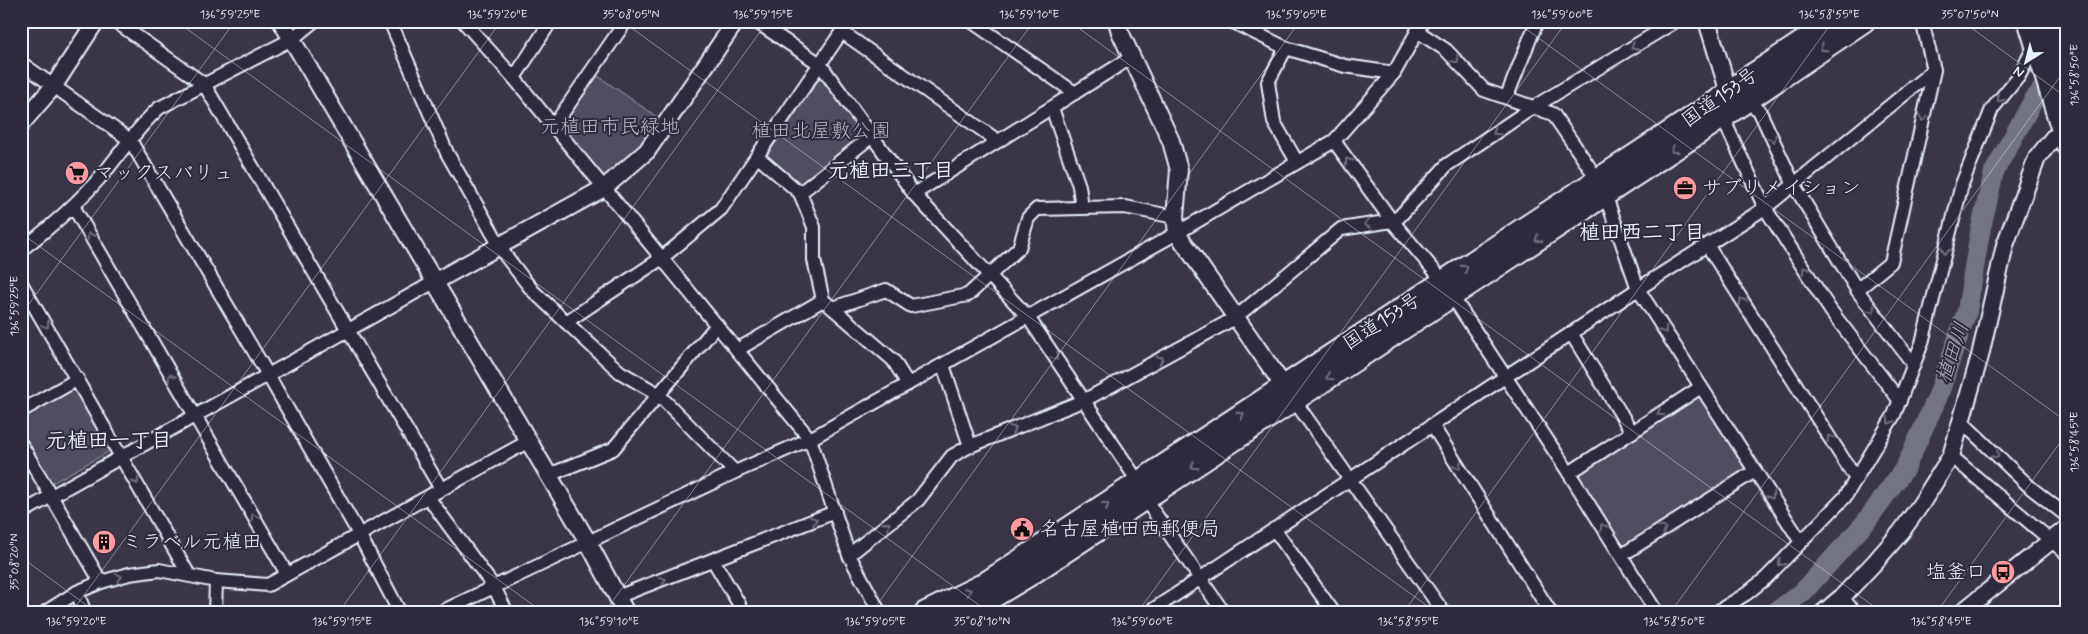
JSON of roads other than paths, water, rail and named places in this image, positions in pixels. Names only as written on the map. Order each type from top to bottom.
[{"type":"highway","name":"国道153号","points":[[961,613],[1031,574],[1142,491],[1289,393],[1602,187],[1864,21]]},
{"type":"highway","points":[[2029,21],[2049,39],[2067,94]]},
{"type":"highway","name":"国道153号","points":[[1734,102],[1746,79],[1823,24]]},
{"type":"highway","points":[[2049,39],[2063,133]]},
{"type":"highway","name":"国道153号","points":[[924,613],[984,584],[1142,491]]},
{"type":"street","points":[[21,124],[53,87],[96,21]]},
{"type":"street","points":[[115,21],[204,84],[441,489]]},
{"type":"street","points":[[281,21],[436,281],[588,542],[626,613]]},
{"type":"street","points":[[21,250],[73,206],[144,122],[159,108],[292,39],[314,21]]},
{"type":"street","points":[[390,21],[447,153],[500,246],[532,290],[620,372],[658,394],[734,472]]},
{"type":"street","points":[[463,21],[514,78],[810,439],[849,556],[880,613]]},
{"type":"street","points":[[514,78],[551,21]]},
{"type":"street","points":[[21,514],[604,188],[647,151],[736,21]]},
{"type":"street","points":[[755,21],[820,64],[914,194],[1028,317],[1085,400],[1142,491],[1224,613]]},
{"type":"street","points":[[566,322],[662,258],[722,209],[849,21]]},
{"type":"street","points":[[971,21],[1075,93]]},
{"type":"street","points":[[1116,21],[1174,150],[1179,170],[1176,225],[1235,318],[1444,613]]},
{"type":"street","points":[[1231,21],[1286,48],[1345,66],[1394,73]]},
{"type":"street","points":[[1507,96],[1537,21]]},
{"type":"street","points":[[1707,21],[1734,102],[1727,127],[1765,208],[1831,311],[1900,401]]},
{"type":"street","points":[[1857,290],[1891,262],[1934,70],[1922,21]]},
{"type":"street","points":[[553,126],[620,23]]},
{"type":"street","points":[[849,556],[918,500],[952,456],[970,446],[1085,400],[1235,318],[1341,229],[1392,221],[1399,217],[1447,165],[1532,108],[1669,23]]},
{"type":"street","points":[[439,613],[734,472],[810,439],[1028,317],[1176,225],[1334,142],[1394,73],[1420,26],[1484,90],[1507,96],[1532,108],[1553,114],[1602,187],[1638,289],[1801,542]]},
{"type":"street","points":[[842,32],[998,142]]},
{"type":"street","points":[[1715,613],[1746,594],[1766,578],[1845,497],[1894,414],[1922,343],[1962,184],[1992,109],[2049,39]]},
{"type":"street","points":[[1286,48],[1268,82],[1274,122],[1297,162]]},
{"type":"street","points":[[914,194],[1132,57]]},
{"type":"street","points":[[21,63],[130,140],[359,534],[400,613]]},
{"type":"street","points":[[1148,613],[1638,289],[1765,208],[1934,70]]},
{"type":"street","points":[[1734,102],[1759,110],[1794,185],[1857,290],[1914,365]]},
{"type":"street","points":[[1052,108],[1079,186],[1082,208]]},
{"type":"street","points":[[1823,613],[1842,597],[1876,562],[1901,532],[1951,456],[1980,356],[2008,236],[2037,158],[2053,138],[2063,133]]},
{"type":"street","points":[[800,193],[872,136]]},
{"type":"street","points":[[1334,142],[1392,221],[1448,289],[1622,555],[1657,613]]},
{"type":"street","points":[[758,157],[800,193],[814,227],[814,260],[828,304],[894,360],[908,384]]},
{"type":"street","points":[[73,206],[287,574]]},
{"type":"street","points":[[737,350],[828,304],[886,290],[911,306],[968,295],[1019,248],[1028,218],[1037,209],[1125,207],[1176,225]]},
{"type":"street","points":[[1707,245],[1856,479]]},
{"type":"street","points":[[21,283],[78,379],[189,575]]},
{"type":"street","points":[[549,475],[613,449],[717,325]]},
{"type":"street","points":[[1572,333],[1632,432]]},
{"type":"street","points":[[943,365],[970,446]]},
{"type":"street","points":[[21,411],[78,379]]},
{"type":"street","points":[[1569,473],[1701,387]]},
{"type":"street","points":[[1960,422],[2031,488],[2067,516]]},
{"type":"street","points":[[1432,425],[1552,613]]},
{"type":"street","points":[[44,613],[77,592],[101,582],[129,574],[159,570],[216,581],[268,585],[528,441]]},
{"type":"street","points":[[21,444],[101,582]]},
{"type":"street","points":[[1951,456],[2067,554]]},
{"type":"street","points":[[1622,555],[1755,471]]},
{"type":"street","points":[[428,497],[494,587],[507,613]]},
{"type":"street","points":[[618,597],[835,512]]},
{"type":"street","points":[[1961,613],[2067,528]]},
{"type":"street","points":[[1274,529],[1334,613]]},
{"type":"street","points":[[713,560],[739,604],[740,613]]},
{"type":"street","points":[[215,613],[216,581]]},
{"type":"street","points":[[77,592],[85,613]]},
{"type":"street","points":[[1842,597],[1855,613]]},
{"type":"waterway","name":"植田川","points":[[1774,613],[1803,592],[1865,523],[1905,468],[1938,396],[1967,311],[1980,232],[1994,172],[2033,101],[2056,72]]},
{"type":"place","name":"マックスバリュ","points":[[77,173]]},
{"type":"place","name":"サブリメイション","points":[[1685,188]]},
{"type":"place","name":"名古屋植田西郵便局","points":[[1022,529]]},
{"type":"place","name":"ミラベル元植田","points":[[104,542]]},
{"type":"place","name":"塩釜口","points":[[2003,572]]},
{"type":"district","name":"元植田三丁目","points":[[891,171]]},
{"type":"district","name":"植田西二丁目","points":[[1642,233]]},
{"type":"district","name":"元植田一丁目","points":[[109,441]]},
{"type":"park label","name":"元植田市民緑地","points":[[610,127]]},
{"type":"park label","name":"植田北屋敷公園","points":[[821,131]]}]
